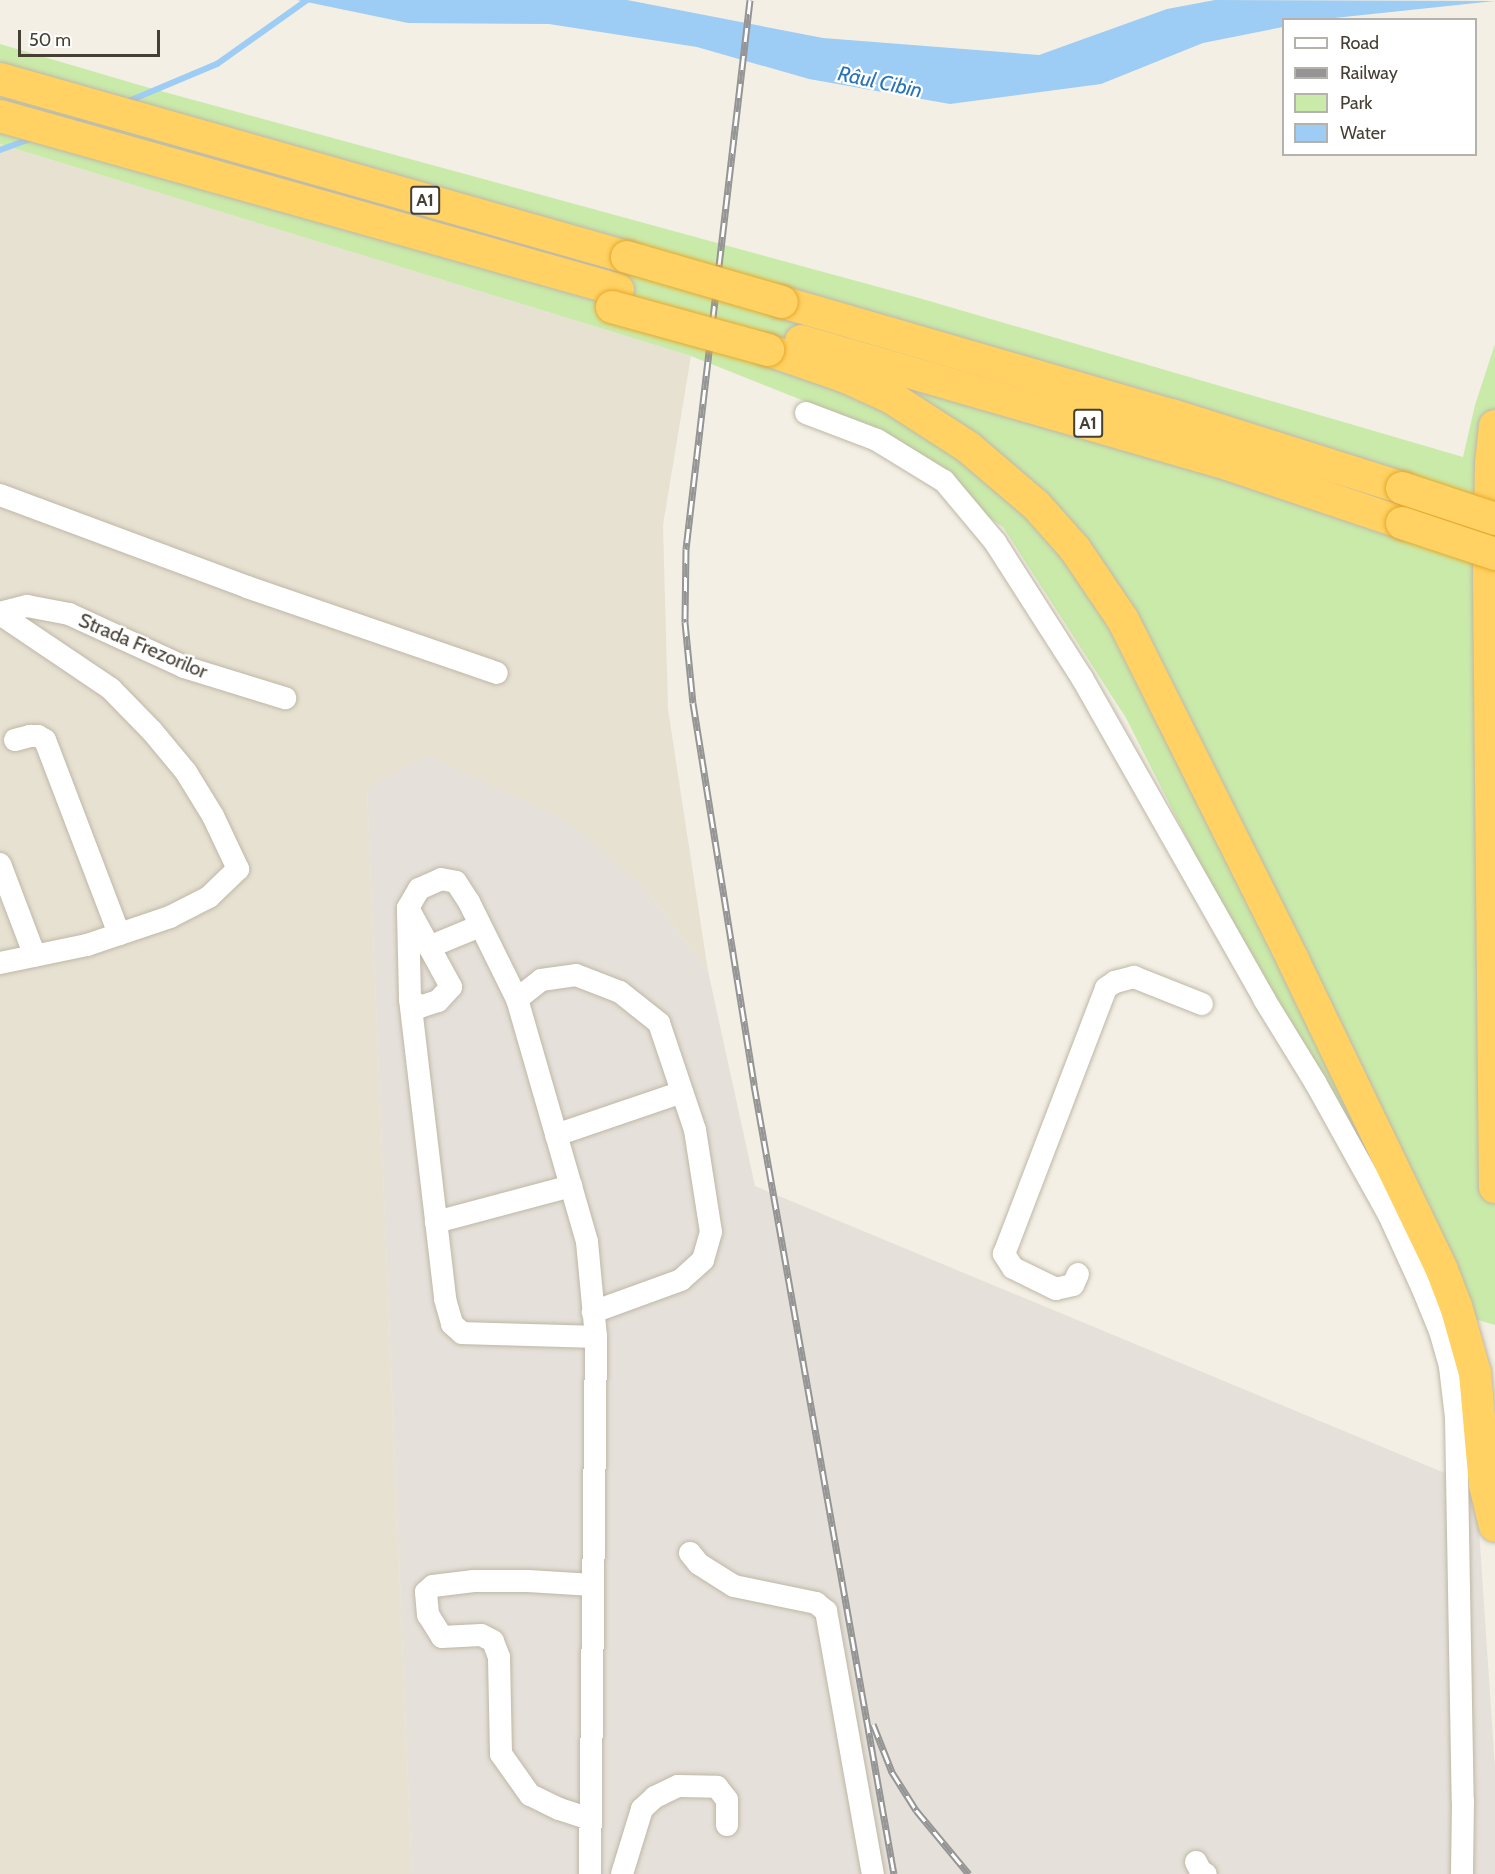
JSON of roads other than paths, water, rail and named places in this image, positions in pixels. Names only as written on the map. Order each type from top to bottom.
[{"type":"highway","name":"A1","points":[[0,79],[783,294],[1160,411],[1403,479],[1495,519]]},
{"type":"highway","name":"A1","points":[[0,116],[309,204],[615,298],[770,342],[1230,465],[1495,554]]},
{"type":"highway","points":[[770,342],[892,398],[968,447],[1036,505],[1075,549],[1123,620],[1298,970],[1442,1270],[1459,1316],[1475,1373],[1485,1485],[1495,1526]]},
{"type":"highway","points":[[1495,426],[1491,464],[1489,576],[1495,1187]]},
{"type":"highway","points":[[1403,479],[1495,500]]},
{"type":"street","points":[[806,413],[877,440],[944,481],[995,543],[1082,678],[1264,999],[1315,1082],[1389,1215],[1422,1287],[1440,1331],[1447,1358],[1456,1417],[1463,1802],[1462,1874]]},
{"type":"street","points":[[0,495],[247,587],[497,673]]},
{"type":"street","name":"Strada Frezorilor","points":[[0,614],[27,606],[69,614],[184,668],[285,698]]},
{"type":"street","points":[[0,614],[111,688],[152,731],[197,790],[213,816],[238,870],[209,897],[171,917],[87,945],[0,963]]},
{"type":"street","points":[[15,740],[38,736],[45,740],[119,934]]},
{"type":"street","points":[[0,864],[35,956]]},
{"type":"street","points":[[590,1874],[596,1337],[587,1242],[517,999],[456,882],[441,879],[419,889],[408,908],[410,999],[445,1299],[452,1324],[462,1333],[596,1337]]},
{"type":"street","points":[[408,908],[451,987],[438,1001],[420,1006],[410,999]]},
{"type":"street","points":[[429,947],[480,926]]},
{"type":"street","points":[[517,999],[541,980],[576,975],[620,992],[659,1023],[695,1130],[711,1232],[703,1260],[681,1280],[593,1312]]},
{"type":"street","points":[[1078,1274],[1073,1285],[1056,1289],[1013,1268],[1004,1254],[1106,988],[1115,981],[1134,977],[1203,1004]]},
{"type":"street","points":[[556,1135],[682,1092]]},
{"type":"street","points":[[436,1222],[571,1186]]},
{"type":"street","points":[[690,1553],[699,1564],[734,1586],[816,1603],[826,1611],[873,1874]]},
{"type":"street","points":[[590,1819],[559,1809],[530,1795],[518,1779],[501,1754],[499,1658],[493,1641],[481,1635],[442,1637],[428,1615],[426,1592],[433,1586],[474,1581],[528,1581],[593,1585]]},
{"type":"street","points":[[622,1874],[642,1809],[655,1797],[678,1786],[717,1787],[727,1800],[727,1825]]},
{"type":"water","name":"Râul Cibin","points":[[297,0],[627,0],[823,38],[1039,55],[1167,9],[1215,0],[1495,1],[1334,18],[1282,18],[1282,27],[1203,43],[1101,84],[950,104],[809,79],[697,47],[549,24],[408,23]]},
{"type":"waterway","points":[[124,103],[217,64],[307,0]]},
{"type":"waterway","points":[[71,124],[93,116]]},
{"type":"waterway","points":[[0,150],[33,138]]},
{"type":"railway","points":[[750,0],[686,549],[685,622],[693,703],[754,1085],[894,1874]]},
{"type":"railway","points":[[873,1724],[892,1772],[916,1810],[969,1874]]}]
